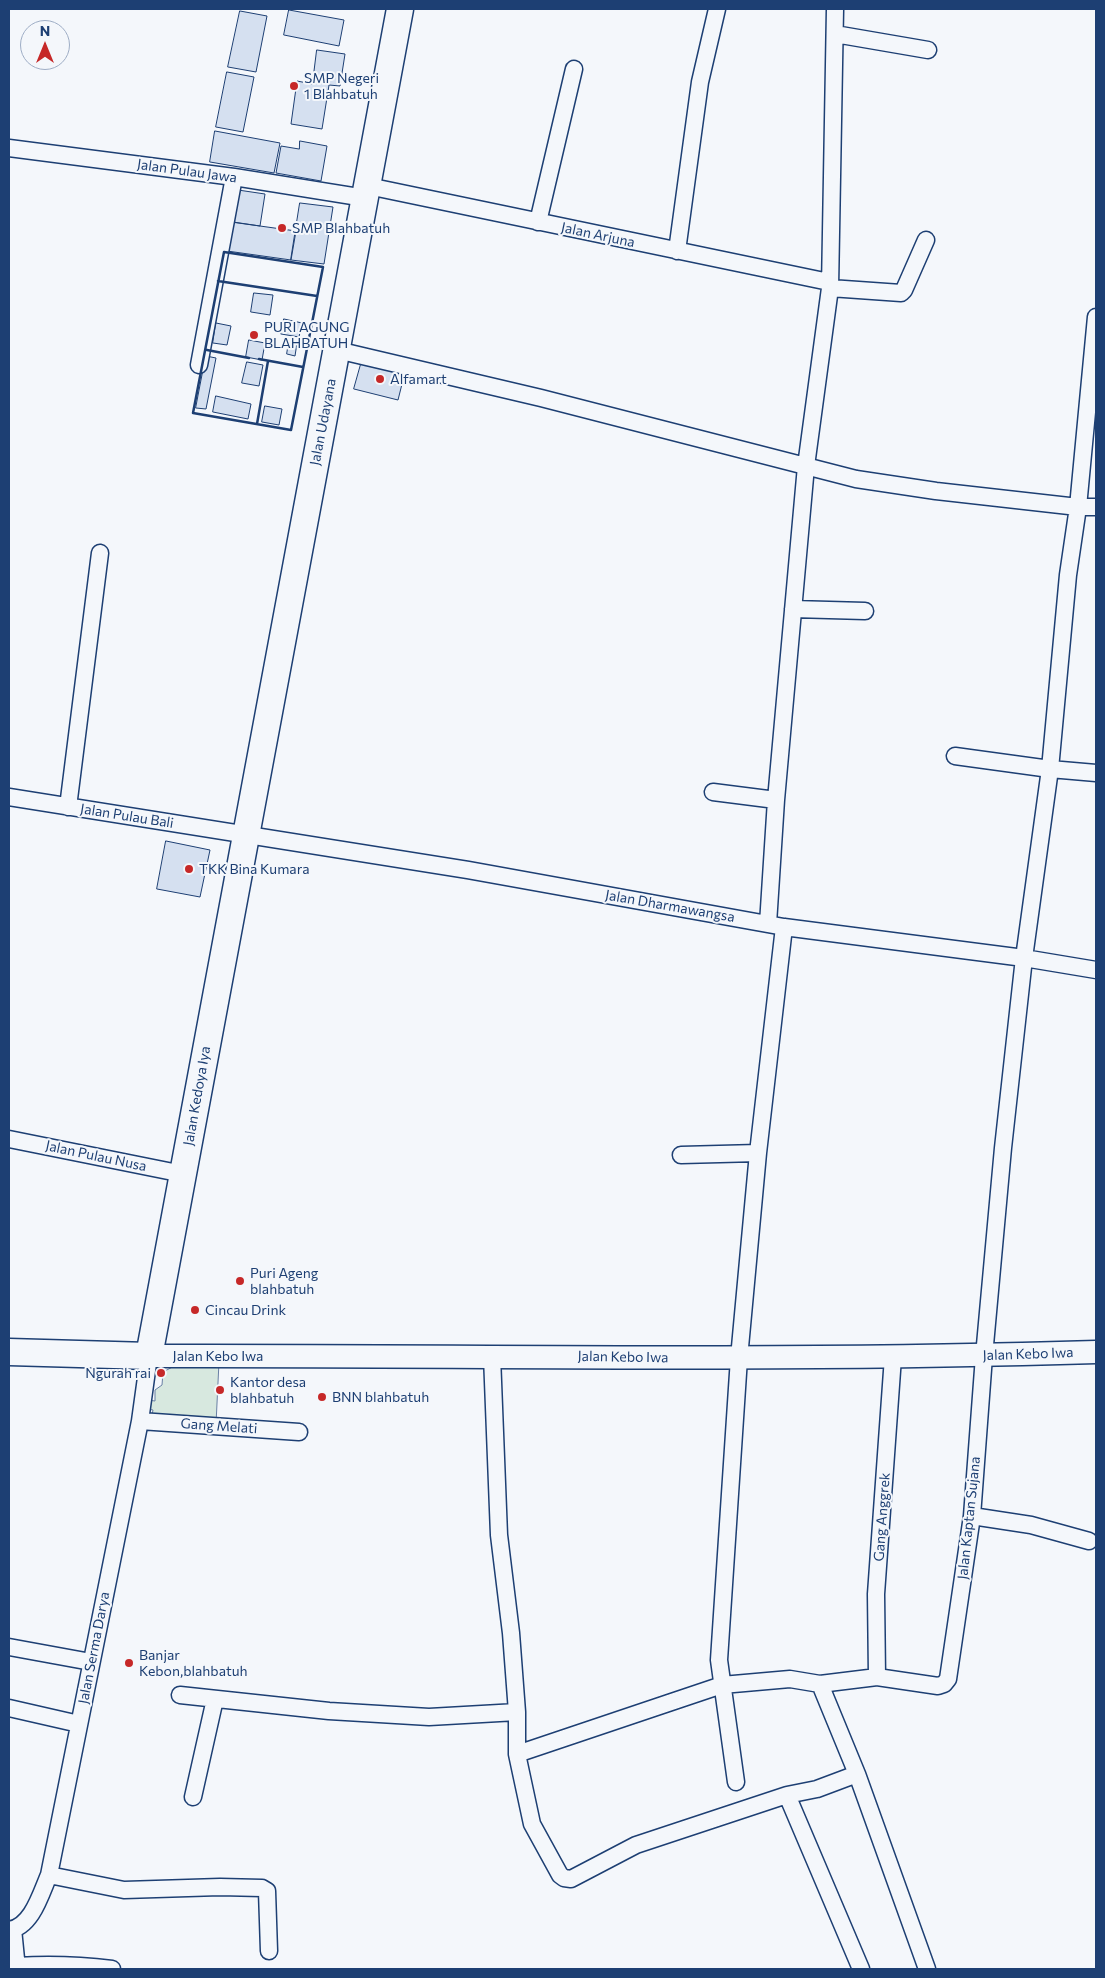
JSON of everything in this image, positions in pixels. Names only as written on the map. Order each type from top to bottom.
[{"type":"highway","name":"Jalan Udayana","points":[[245,836],[400,9]]},
{"type":"highway","name":"Jalan Kedoya Iya","points":[[149,1356],[245,836]]},
{"type":"highway","points":[[9,1352],[149,1356]]},
{"type":"main road","name":"Jalan Kebo Iwa","points":[[149,1356],[739,1358],[984,1356],[1096,1352]]},
{"type":"street","points":[[677,251],[700,82],[717,9]]},
{"type":"street","points":[[736,1782],[719,1660],[739,1358],[776,925],[776,800],[806,466],[830,285],[835,9]]},
{"type":"street","points":[[835,34],[928,50]]},
{"type":"street","points":[[538,222],[574,68]]},
{"type":"street","name":"Jalan Pulau Jawa","points":[[9,148],[367,192]]},
{"type":"street","points":[[199,365],[234,177]]},
{"type":"street","name":"Jalan Arjuna","points":[[367,192],[538,222],[830,285],[901,292],[904,290],[926,240]]},
{"type":"street","name":"Jalan Kaptan Sujana","points":[[877,1677],[938,1686],[948,1680],[972,1516],[1003,1148],[1024,958],[1050,769],[1068,575],[1078,507],[1096,317]]},
{"type":"street","points":[[337,350],[541,398],[856,479],[936,491],[1078,507],[1096,507]]},
{"type":"street","points":[[68,807],[100,553]]},
{"type":"street","points":[[793,609],[865,611]]},
{"type":"street","points":[[955,756],[1050,769],[1096,773]]},
{"type":"street","points":[[713,792],[776,800]]},
{"type":"street","name":"Jalan Pulau Bali","points":[[9,797],[245,836]]},
{"type":"street","name":"Jalan Dharmawangsa","points":[[245,836],[468,870],[776,925],[1024,958],[1096,970]]},
{"type":"street","name":"Jalan Pulau Nusa","points":[[9,1138],[183,1174]]},
{"type":"street","points":[[682,1155],[758,1153]]},
{"type":"street","name":"Jalan Serma Darya","points":[[11,1930],[27,1919],[48,1875],[140,1421],[149,1356]]},
{"type":"street","points":[[492,1356],[499,1535],[510,1621],[517,1712],[517,1754],[532,1824],[560,1875],[571,1879],[636,1845],[787,1795],[816,1789],[858,1774]]},
{"type":"street","name":"Gang Anggrek","points":[[877,1677],[876,1594],[893,1357]]},
{"type":"street","name":"Gang Melati","points":[[140,1421],[299,1432]]},
{"type":"street","points":[[972,1516],[1031,1525],[1089,1541]]},
{"type":"street","points":[[9,1647],[91,1662]]},
{"type":"street","points":[[517,1754],[721,1678],[790,1680],[820,1684],[877,1677]]},
{"type":"street","points":[[820,1684],[858,1774],[927,1969]]},
{"type":"street","points":[[180,1695],[329,1711],[429,1716],[517,1712]]},
{"type":"street","points":[[193,1797],[215,1699]]},
{"type":"street","points":[[9,1708],[79,1724]]},
{"type":"street","points":[[787,1795],[860,1969]]},
{"type":"street","points":[[48,1875],[124,1890],[220,1887],[262,1888],[267,1891],[269,1951]]},
{"type":"street","points":[[11,1930],[17,1968],[49,1964],[112,1969]]},
{"type":"shaded area","points":[[219,1362],[216,1424],[151,1419],[153,1410],[148,1409],[148,1400],[155,1401],[155,1390],[162,1385],[163,1372],[180,1363]]},
{"type":"building","points":[[289,10],[344,20],[339,46],[284,35]]},
{"type":"building","points":[[240,11],[267,16],[256,72],[228,67]]},
{"type":"building","points":[[317,50],[345,54],[340,86],[329,85],[322,129],[291,124],[297,81],[312,84]]},
{"type":"building","points":[[227,72],[254,77],[243,132],[216,127]]},
{"type":"building","points":[[215,131],[280,143],[274,173],[210,162]]},
{"type":"building","points":[[300,141],[327,146],[321,181],[276,173],[281,146],[299,149]]},
{"type":"building","points":[[238,190],[265,194],[260,226],[233,222]]},
{"type":"building","points":[[300,203],[333,207],[324,264],[291,260]]},
{"type":"building","points":[[231,222],[296,231],[291,260],[227,251]]},
{"type":"building","points":[[254,293],[273,295],[270,315],[251,312]]},
{"type":"building","points":[[284,319],[302,323],[299,337],[281,334]]},
{"type":"building","points":[[216,323],[231,326],[227,345],[213,343]]},
{"type":"building","points":[[249,340],[265,343],[262,360],[246,357]]},
{"type":"building","points":[[289,342],[297,343],[295,356],[287,354]]},
{"type":"building","points":[[206,356],[216,358],[206,409],[196,408]]},
{"type":"building","name":"Alfamart","points":[[363,357],[406,368],[398,400],[354,389]]},
{"type":"building","points":[[247,362],[263,365],[259,386],[242,383]]},
{"type":"building","points":[[216,396],[251,404],[248,419],[213,412]]},
{"type":"building","points":[[265,406],[282,409],[279,425],[262,422]]},
{"type":"building","points":[[166,841],[210,850],[200,897],[157,889]]},
{"type":"wall","points":[[224,252],[323,267],[291,430],[193,413],[224,252]]},
{"type":"wall","points":[[218,281],[317,296]]},
{"type":"wall","points":[[207,350],[249,358]]},
{"type":"wall","points":[[259,359],[303,367]]},
{"type":"wall","points":[[257,424],[268,361]]},
{"type":"place","name":"SMP Negeri 1 Blahbatuh","points":[[294,86]]},
{"type":"place","name":"SMP Blahbatuh","points":[[282,228]]},
{"type":"place","name":"PURI AGUNG BLAHBATUH","points":[[254,335]]},
{"type":"place","name":"Alfamart","points":[[380,379]]},
{"type":"place","name":"TKK Bina Kumara","points":[[189,869]]},
{"type":"place","name":"Puri Ageng blahbatuh","points":[[240,1281]]},
{"type":"place","name":"Cincau Drink","points":[[195,1310]]},
{"type":"place","name":"Ngurah rai","points":[[161,1373]]},
{"type":"place","name":"Kantor desa blahbatuh","points":[[220,1390]]},
{"type":"place","name":"BNN blahbatuh","points":[[322,1397]]},
{"type":"place","name":"Banjar Kebon,blahbatuh","points":[[129,1663]]}]
